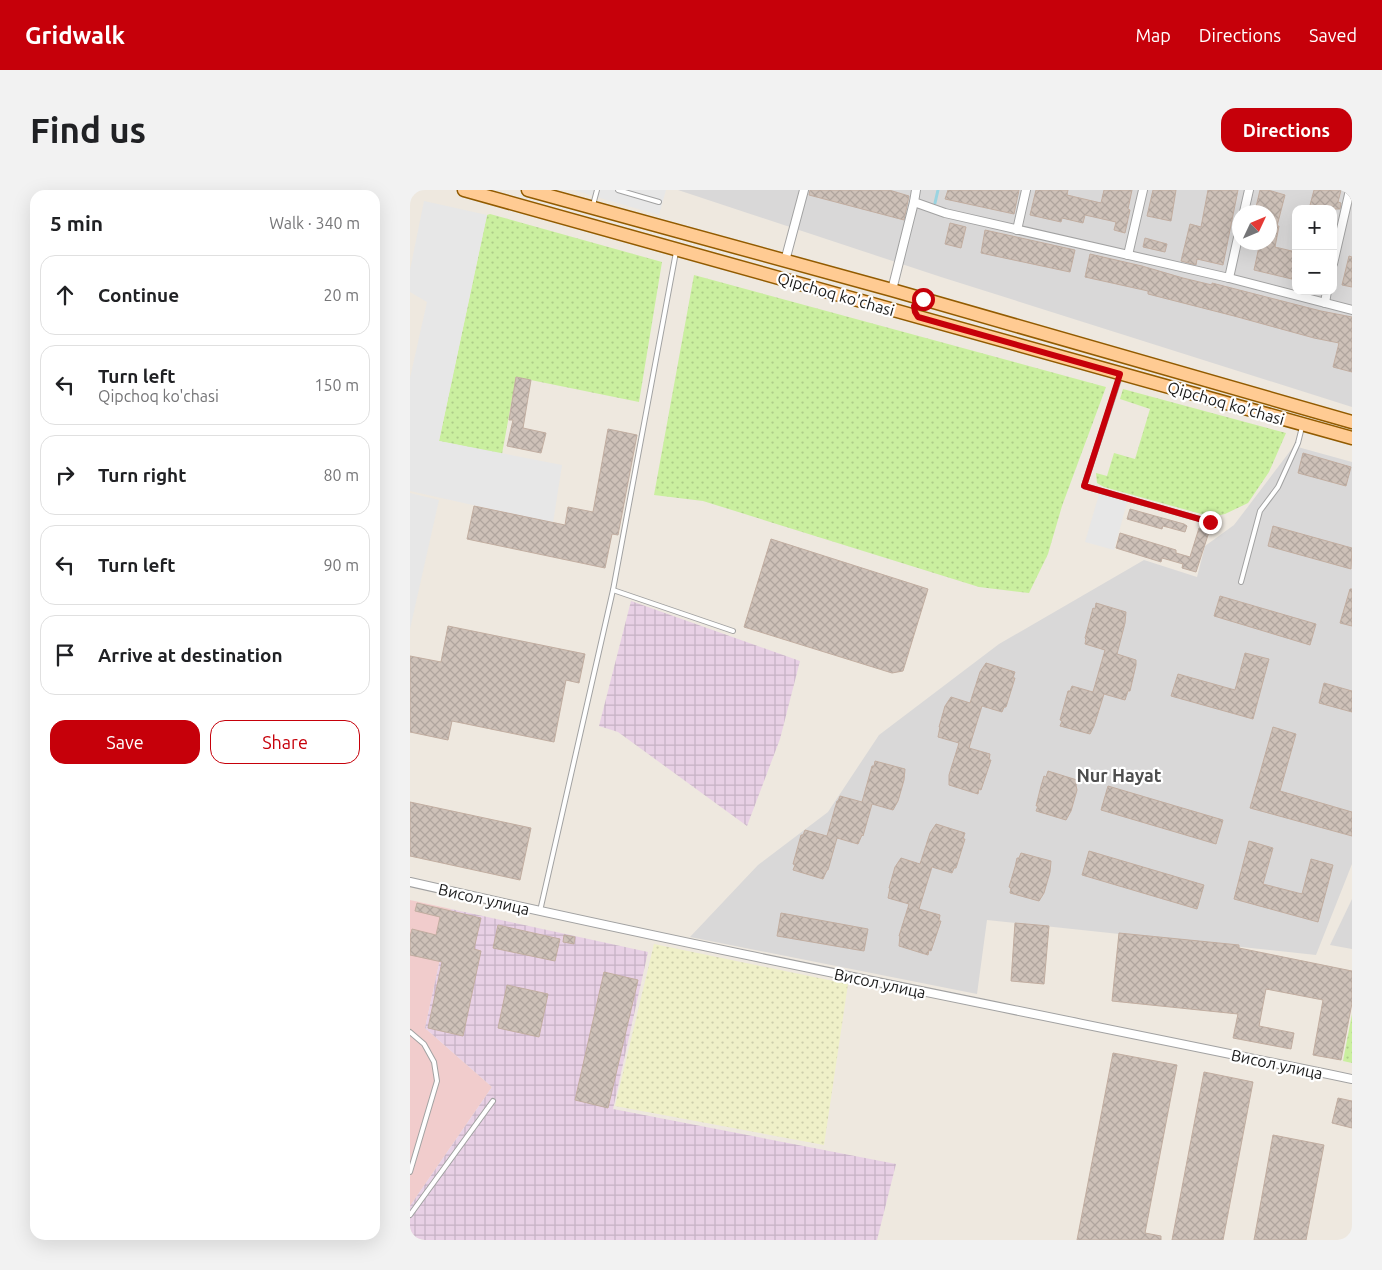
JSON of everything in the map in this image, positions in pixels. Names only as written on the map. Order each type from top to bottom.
[{"type":"main road","name":"Qipchoq ko'chasi","points":[[464,190],[1120,374],[1300,418],[1352,422]]},
{"type":"main road","name":"Qipchoq ko'chasi","points":[[528,190],[923,299],[1300,418],[1352,438]]},
{"type":"main road","points":[[918,317],[914,306],[917,301],[923,299]]},
{"type":"street","points":[[785,261],[804,190]]},
{"type":"street","points":[[892,290],[916,190]]},
{"type":"street","points":[[1017,230],[1026,190]]},
{"type":"street","points":[[1128,255],[1143,190]]},
{"type":"street","points":[[1246,205],[1249,190]]},
{"type":"street","points":[[1336,250],[1350,190]]},
{"type":"street","points":[[914,202],[933,209],[1017,230],[1230,278],[1352,310]]},
{"type":"street","points":[[1230,278],[1236,250]]},
{"type":"street","points":[[1324,303],[1326,295]]},
{"type":"street","name":"Висол улица","points":[[410,882],[932,994],[1079,1022],[1352,1079]]},
{"type":"lane","points":[[592,208],[597,190]]},
{"type":"lane","points":[[618,190],[659,202]]},
{"type":"lane","points":[[540,911],[613,590],[676,250]]},
{"type":"lane","points":[[1120,374],[1084,486],[1210,522]]},
{"type":"lane","points":[[1242,582],[1260,511],[1278,487],[1298,443],[1300,418]]},
{"type":"lane","points":[[613,590],[733,630]]},
{"type":"lane","points":[[410,1032],[424,1044],[434,1062],[437,1081],[410,1172]]},
{"type":"lane","points":[[410,1215],[493,1101]]},
{"type":"shaded area","points":[[576,190],[666,190],[659,215]]},
{"type":"shaded area","points":[[678,190],[1352,190],[1352,407],[941,277]]},
{"type":"shaded area","points":[[424,201],[487,215],[439,441],[562,465],[553,523],[410,491],[410,378],[427,302],[410,292],[410,270]]},
{"type":"shaded area","points":[[1294,446],[1352,462],[1352,864],[1316,955],[987,920],[977,994],[690,937],[758,865],[828,812],[879,735],[999,644],[1144,560],[1197,577],[1205,546],[1234,525]]},
{"type":"shaded area","points":[[1100,491],[1128,499],[1114,550],[1085,542]]},
{"type":"shaded area","points":[[410,493],[439,500],[410,629]]},
{"type":"shaded area","points":[[631,601],[800,661],[780,739],[747,826],[618,732],[599,726]]},
{"type":"shaded area","points":[[1352,899],[1352,949],[1330,945]]},
{"type":"shaded area","points":[[410,900],[451,909],[425,1028],[492,1087],[410,1206]]},
{"type":"shaded area","points":[[451,909],[648,952],[613,1109],[896,1164],[877,1240],[410,1240],[410,1206],[492,1087],[425,1028]]},
{"type":"green space","points":[[490,214],[662,262],[639,402],[516,377],[502,454],[439,441],[487,215]]},
{"type":"green space","points":[[694,275],[1106,387],[1062,506],[1048,554],[1029,593],[979,587],[703,501],[654,495]]},
{"type":"green space","points":[[1123,389],[1286,433],[1269,472],[1248,503],[1225,514],[1212,517],[1104,487],[1097,483],[1096,473],[1107,476],[1114,453],[1135,459],[1150,409],[1120,399]]},
{"type":"green space","points":[[654,944],[848,984],[824,1145],[615,1106]]},
{"type":"green space","points":[[1352,1014],[1352,1063],[1343,1061]]},
{"type":"building","points":[[810,190],[889,190],[909,196],[904,220],[809,195]]},
{"type":"building","points":[[948,190],[1019,190],[1014,214],[945,199]]},
{"type":"building","points":[[1036,190],[1068,190],[1067,195],[1101,203],[1104,190],[1132,190],[1125,233],[1114,230],[1116,222],[1085,215],[1083,223],[1062,218],[1061,222],[1030,215]]},
{"type":"building","points":[[1153,190],[1176,190],[1171,221],[1147,216]]},
{"type":"building","points":[[1208,190],[1238,190],[1235,205],[1232,205],[1232,220],[1223,265],[1197,259],[1196,265],[1181,261],[1190,224],[1201,227]]},
{"type":"building","points":[[1260,190],[1268,190],[1285,195],[1277,226],[1277,205],[1256,205]]},
{"type":"building","points":[[1314,190],[1341,190],[1338,202],[1341,203],[1340,209],[1337,209],[1337,205],[1310,205]]},
{"type":"building","points":[[950,223],[966,227],[961,248],[945,244]]},
{"type":"building","points":[[985,230],[1075,250],[1070,272],[981,253]]},
{"type":"building","points":[[1145,238],[1167,244],[1165,252],[1143,247]]},
{"type":"building","points":[[1277,247],[1292,251],[1292,279],[1254,270],[1258,250],[1277,250]]},
{"type":"building","points":[[1090,254],[1212,285],[1212,283],[1352,317],[1352,372],[1333,367],[1339,343],[1148,294],[1148,291],[1085,277]]},
{"type":"building","points":[[1349,256],[1352,257],[1352,287],[1342,285]]},
{"type":"building","points":[[516,377],[531,380],[523,428],[546,433],[541,453],[507,446],[513,420],[509,420]]},
{"type":"building","points":[[608,429],[637,435],[618,535],[612,534],[605,568],[467,539],[474,506],[565,525],[568,507],[593,512]]},
{"type":"building","points":[[1303,453],[1351,467],[1346,486],[1298,473]]},
{"type":"building","points":[[1130,509],[1184,524],[1187,526],[1185,532],[1163,526],[1162,529],[1127,519]]},
{"type":"building","points":[[1273,526],[1352,548],[1351,569],[1268,546]]},
{"type":"building","points":[[1199,528],[1209,532],[1196,572],[1182,568],[1183,564],[1162,558],[1161,562],[1116,548],[1120,533],[1176,550],[1176,553],[1190,557]]},
{"type":"building","points":[[771,539],[928,589],[903,671],[892,673],[744,627]]},
{"type":"building","points":[[1350,589],[1352,589],[1352,626],[1340,623]]},
{"type":"building","points":[[1220,596],[1316,624],[1310,645],[1214,616]]},
{"type":"building","points":[[1096,603],[1126,612],[1117,654],[1136,660],[1136,665],[1130,691],[1128,691],[1125,700],[1104,694],[1090,734],[1060,726],[1062,721],[1060,720],[1068,691],[1070,691],[1072,686],[1093,692],[1105,650],[1085,644],[1093,608],[1095,609]]},
{"type":"building","points":[[448,626],[585,654],[579,683],[566,680],[554,742],[452,721],[448,740],[410,732],[410,656],[441,662]]},
{"type":"building","points":[[1245,653],[1269,659],[1253,719],[1171,696],[1178,674],[1235,690]]},
{"type":"building","points":[[986,663],[1015,672],[1013,678],[1015,678],[1006,707],[1004,707],[1002,712],[982,706],[969,748],[990,754],[989,760],[991,760],[978,794],[949,785],[949,775],[959,743],[938,737],[945,706],[951,697],[970,703],[980,672]]},
{"type":"building","points":[[1324,683],[1352,691],[1352,712],[1319,703]]},
{"type":"building","points":[[1273,727],[1296,734],[1280,791],[1352,812],[1352,836],[1250,808]]},
{"type":"building","points":[[875,761],[905,769],[898,801],[893,810],[872,804],[863,836],[858,844],[837,838],[828,870],[823,879],[793,870],[801,835],[803,835],[805,830],[827,836],[840,796],[862,802]]},
{"type":"building","points":[[1048,771],[1077,780],[1077,790],[1071,811],[1066,820],[1036,811],[1044,776],[1046,777]]},
{"type":"building","points":[[1108,786],[1223,820],[1216,844],[1101,810]]},
{"type":"building","points":[[410,802],[531,828],[520,880],[410,856]]},
{"type":"building","points":[[936,824],[965,833],[963,839],[965,839],[956,868],[954,868],[952,873],[932,867],[919,909],[940,915],[939,921],[941,921],[928,955],[899,946],[899,936],[909,904],[888,898],[895,867],[901,858],[920,864],[930,833]]},
{"type":"building","points":[[1249,841],[1273,848],[1263,884],[1302,894],[1311,859],[1333,865],[1318,922],[1234,899]]},
{"type":"building","points":[[1089,851],[1204,885],[1197,909],[1082,875]]},
{"type":"building","points":[[1021,853],[1051,861],[1044,893],[1039,901],[1010,893],[1011,888],[1009,887],[1017,858],[1019,858]]},
{"type":"building","points":[[417,903],[481,918],[474,949],[481,951],[463,1036],[428,1028],[442,962],[410,955],[410,937],[412,929],[436,935],[440,917],[415,911]]},
{"type":"building","points":[[781,913],[868,929],[864,951],[777,936]]},
{"type":"building","points":[[1015,923],[1049,926],[1044,984],[1011,981]]},
{"type":"building","points":[[498,925],[560,939],[555,961],[493,948]]},
{"type":"building","points":[[1119,933],[1239,945],[1239,948],[1352,971],[1352,1003],[1341,1060],[1313,1055],[1323,1000],[1266,989],[1259,1026],[1294,1033],[1291,1049],[1233,1038],[1238,1014],[1112,1001]]},
{"type":"building","points":[[564,935],[575,937],[574,944],[563,942]]},
{"type":"building","points":[[604,972],[638,980],[608,1108],[575,1100]]},
{"type":"building","points":[[507,985],[548,994],[539,1037],[498,1028]]},
{"type":"building","points":[[1113,1053],[1177,1065],[1145,1233],[1161,1236],[1161,1240],[1077,1240]]},
{"type":"building","points":[[1204,1072],[1253,1082],[1223,1240],[1172,1240]]},
{"type":"building","points":[[1338,1098],[1352,1101],[1352,1128],[1332,1123]]},
{"type":"building","points":[[1273,1135],[1324,1145],[1306,1240],[1254,1240]]},
{"type":"waterway","points":[[935,203],[938,190]]},
{"type":"district","name":"Nur Hayat","points":[[1119,776]]},
{"type":"route","points":[[923,299],[917,301],[914,306],[918,317],[1120,374],[1084,486],[1210,522]]}]
